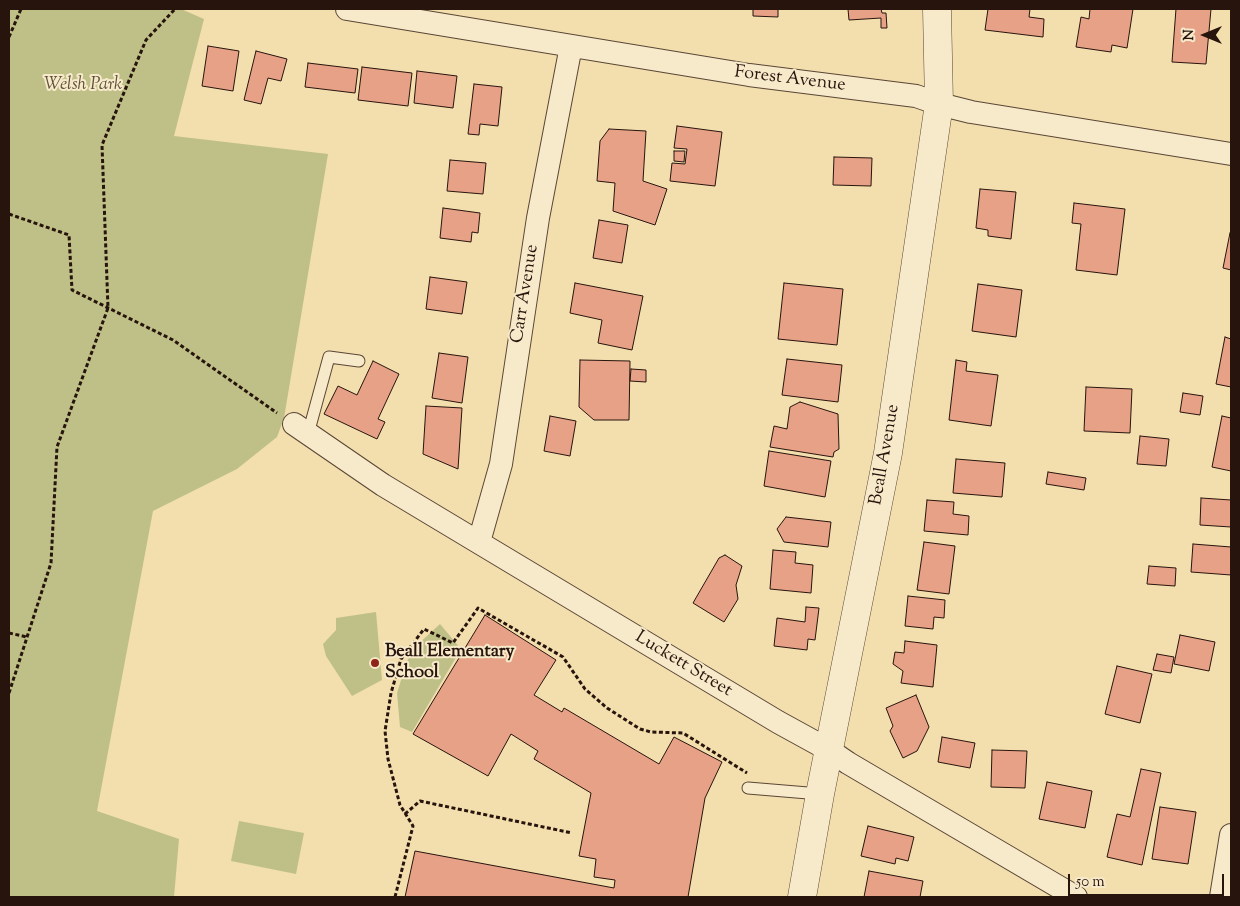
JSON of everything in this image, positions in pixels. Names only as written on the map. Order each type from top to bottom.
[{"type":"street","name":"Forest Avenue","points":[[347,9],[749,75],[916,96],[971,112],[1231,154]]},
{"type":"street","name":"Beall Avenue","points":[[802,897],[820,794],[888,454],[939,104],[937,9]]},
{"type":"street","name":"Carr Avenue","points":[[479,542],[501,464],[538,218],[571,46]]},
{"type":"street","name":"Luckett Street","points":[[301,429],[383,485],[778,722],[830,750],[848,763],[1076,897]]},
{"type":"street","points":[[1220,897],[1231,835]]},
{"type":"lane","points":[[301,429],[329,357],[359,361]]},
{"type":"lane","points":[[748,788],[820,794]]},
{"type":"path","points":[[9,37],[21,9]]},
{"type":"path","points":[[9,694],[51,563],[57,447],[108,308],[102,145],[146,40],[175,9]]},
{"type":"path","points":[[9,214],[69,235],[72,290],[173,340],[301,429]]},
{"type":"path","points":[[396,897],[413,826],[400,805],[388,758],[385,731],[391,693],[401,659],[424,629],[453,643],[478,608],[563,657],[585,689],[607,708],[640,729],[651,732],[683,733],[753,777]]},
{"type":"path","points":[[9,632],[27,637]]},
{"type":"path","points":[[405,814],[420,801],[572,833]]},
{"type":"green space","name":"Welsh Park","points":[[9,9],[181,9],[204,19],[174,136],[328,154],[284,418],[277,437],[237,469],[153,511],[97,811],[179,839],[174,897],[9,897]]},
{"type":"green space","points":[[376,612],[382,680],[352,696],[326,656],[323,644],[336,630],[336,618]]},
{"type":"green space","points":[[440,624],[461,649],[412,732],[400,727],[397,693],[407,661],[416,646]]},
{"type":"green space","points":[[239,821],[304,833],[296,874],[231,861]]},
{"type":"building","points":[[753,9],[778,9],[778,17],[753,16]]},
{"type":"building","points":[[848,9],[881,9],[882,13],[886,13],[887,28],[881,28],[881,18],[849,20]]},
{"type":"building","points":[[988,9],[1030,9],[1029,17],[1044,19],[1043,37],[985,30]]},
{"type":"building","points":[[1090,9],[1133,9],[1127,48],[1112,45],[1111,52],[1076,47],[1081,17],[1089,19]]},
{"type":"building","points":[[1176,9],[1211,9],[1206,64],[1172,62]]},
{"type":"building","points":[[208,46],[239,51],[233,91],[202,86]]},
{"type":"building","points":[[256,51],[287,59],[281,81],[268,78],[261,104],[244,100]]},
{"type":"building","points":[[308,63],[358,69],[355,93],[305,87]]},
{"type":"building","points":[[362,67],[412,73],[408,106],[358,100]]},
{"type":"building","points":[[417,71],[457,76],[453,108],[414,103]]},
{"type":"building","points":[[474,84],[502,87],[498,126],[480,124],[479,135],[468,134]]},
{"type":"building","points":[[677,126],[722,132],[715,186],[670,181],[672,163],[685,164],[687,149],[674,148]]},
{"type":"building","points":[[609,129],[646,131],[643,181],[667,189],[655,225],[613,211],[615,183],[597,181],[600,141]]},
{"type":"building","points":[[674,151],[685,151],[684,162],[674,161]]},
{"type":"building","points":[[834,157],[872,158],[871,186],[833,185]]},
{"type":"building","points":[[450,160],[486,163],[483,194],[447,191]]},
{"type":"building","points":[[980,189],[1016,192],[1011,239],[988,236],[988,230],[976,228]]},
{"type":"building","points":[[1074,203],[1125,209],[1117,275],[1076,270],[1081,224],[1072,223]]},
{"type":"building","points":[[443,208],[480,213],[478,233],[472,232],[471,242],[440,238]]},
{"type":"building","points":[[599,220],[628,225],[622,263],[593,258]]},
{"type":"building","points":[[1231,233],[1231,270],[1223,268]]},
{"type":"building","points":[[430,277],[467,282],[462,314],[426,309]]},
{"type":"building","points":[[575,283],[643,296],[632,350],[598,343],[602,320],[570,313]]},
{"type":"building","points":[[784,283],[843,289],[837,345],[778,339]]},
{"type":"building","points":[[978,284],[1022,290],[1016,337],[972,331]]},
{"type":"building","points":[[1225,337],[1231,339],[1231,387],[1216,384]]},
{"type":"building","points":[[439,353],[468,357],[462,403],[432,398]]},
{"type":"building","points":[[787,359],[842,365],[838,402],[782,395]]},
{"type":"building","points":[[580,360],[630,361],[629,420],[594,420],[579,407]]},
{"type":"building","points":[[956,360],[967,362],[966,371],[998,375],[991,426],[949,420]]},
{"type":"building","points":[[373,361],[399,374],[378,419],[385,422],[377,439],[324,414],[338,386],[357,395]]},
{"type":"building","points":[[631,369],[646,370],[646,382],[630,381]]},
{"type":"building","points":[[1086,387],[1132,389],[1130,433],[1084,431]]},
{"type":"building","points":[[1183,393],[1203,396],[1200,415],[1180,412]]},
{"type":"building","points":[[800,402],[838,414],[839,449],[834,452],[833,457],[770,447],[774,426],[787,429],[790,407]]},
{"type":"building","points":[[426,406],[462,408],[458,469],[423,454]]},
{"type":"building","points":[[550,416],[576,421],[570,456],[544,451]]},
{"type":"building","points":[[1222,416],[1231,418],[1231,471],[1212,467]]},
{"type":"building","points":[[1140,436],[1169,439],[1166,466],[1137,464]]},
{"type":"building","points":[[769,451],[831,461],[825,497],[764,486]]},
{"type":"building","points":[[956,459],[1005,463],[1002,497],[953,493]]},
{"type":"building","points":[[1048,472],[1086,478],[1084,490],[1046,484]]},
{"type":"building","points":[[1201,498],[1231,500],[1231,527],[1200,525]]},
{"type":"building","points":[[927,500],[954,502],[953,514],[969,516],[968,535],[924,531]]},
{"type":"building","points":[[786,517],[831,522],[828,547],[784,542],[777,529]]},
{"type":"building","points":[[924,542],[955,546],[949,594],[917,590]]},
{"type":"building","points":[[1193,544],[1231,547],[1231,575],[1191,572]]},
{"type":"building","points":[[773,550],[796,552],[795,563],[813,565],[811,593],[770,589]]},
{"type":"building","points":[[725,555],[742,566],[736,585],[738,599],[724,622],[693,603],[719,558]]},
{"type":"building","points":[[1149,566],[1176,568],[1175,586],[1147,584]]},
{"type":"building","points":[[908,596],[945,600],[944,618],[934,617],[933,629],[905,626]]},
{"type":"building","points":[[806,607],[819,608],[815,640],[808,639],[807,650],[774,646],[777,618],[805,622]]},
{"type":"building","points":[[485,615],[556,660],[534,695],[562,712],[564,708],[659,764],[674,737],[722,762],[705,798],[688,897],[405,897],[415,851],[614,888],[615,880],[594,877],[596,859],[579,856],[591,793],[534,759],[538,751],[511,734],[488,776],[413,734]]},
{"type":"building","points":[[1180,635],[1215,642],[1209,671],[1174,664]]},
{"type":"building","points":[[905,641],[937,645],[933,687],[901,683],[903,671],[893,664],[895,652],[904,653]]},
{"type":"building","points":[[1157,654],[1174,657],[1171,673],[1153,670]]},
{"type":"building","points":[[1117,666],[1152,674],[1140,723],[1105,714]]},
{"type":"building","points":[[916,695],[929,727],[917,751],[903,758],[890,731],[893,726],[886,708]]},
{"type":"building","points":[[942,737],[975,743],[970,768],[938,762]]},
{"type":"building","points":[[992,750],[1027,751],[1025,788],[991,787]]},
{"type":"building","points":[[1141,769],[1161,773],[1142,865],[1107,857],[1117,814],[1130,817]]},
{"type":"building","points":[[1047,782],[1092,791],[1085,828],[1039,819]]},
{"type":"building","points":[[1160,807],[1196,812],[1188,864],[1152,859]]},
{"type":"building","points":[[868,826],[914,837],[908,861],[896,858],[895,864],[861,856]]},
{"type":"building","points":[[869,871],[923,881],[920,897],[864,897]]},
{"type":"place","name":"Beall Elementary School","points":[[375,663]]}]
